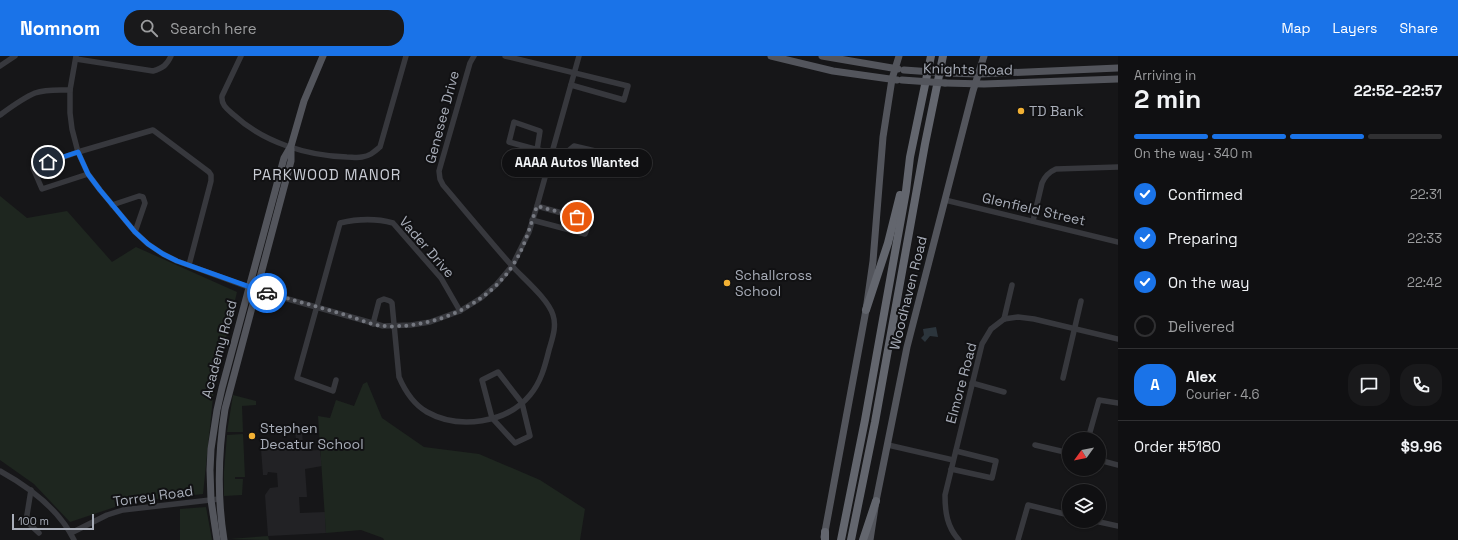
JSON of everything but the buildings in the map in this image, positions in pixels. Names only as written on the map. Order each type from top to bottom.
[{"type":"highway","name":"Woodhaven Road","points":[[841,540],[865,420],[906,191],[910,157],[931,56]]},
{"type":"highway","name":"Woodhaven Road","points":[[852,540],[875,422],[925,144],[943,57]]},
{"type":"highway","points":[[866,310],[888,243],[910,157]]},
{"type":"highway","points":[[863,540],[876,501]]},
{"type":"main road","name":"Academy Road","points":[[224,540],[219,499],[218,468],[219,446],[225,409],[252,288],[284,158],[291,146],[304,101],[323,56]]},
{"type":"main road","name":"Knights Road","points":[[771,56],[833,71],[892,79],[944,83],[975,84],[1118,78]]},
{"type":"main road","name":"Knights Road","points":[[822,56],[896,69],[947,73],[979,74],[1118,68]]},
{"type":"main road","points":[[824,537],[866,310],[873,261],[883,137],[892,79],[900,56]]},
{"type":"main road","name":"Woodhaven Road","points":[[870,540],[876,501],[910,333],[975,84],[984,56]]},
{"type":"main road","points":[[1031,72],[1031,82]]},
{"type":"main road","name":"Academy Road","points":[[217,540],[211,500],[211,449],[217,410],[252,288]]},
{"type":"street","points":[[0,66],[15,56]]},
{"type":"street","points":[[171,56],[168,63],[153,71],[76,57],[70,90],[70,114],[72,129],[78,152],[88,174],[112,205],[135,232],[148,244],[163,254],[252,288],[384,326],[430,322],[460,311],[481,298],[496,285],[512,266],[529,232],[579,56]]},
{"type":"street","points":[[241,56],[222,99],[226,108],[238,119],[259,133],[308,152],[335,157],[362,158],[372,154],[380,147],[406,56]]},
{"type":"street","name":"Genesee Drive","points":[[474,56],[470,63],[456,109],[439,171],[440,179],[443,186],[546,303],[552,313],[555,326],[540,381],[531,394],[522,403]]},
{"type":"street","points":[[505,56],[628,86],[624,100],[571,85]]},
{"type":"street","points":[[0,114],[36,93],[48,90],[70,90]]},
{"type":"street","points":[[537,150],[540,131],[514,122],[509,142],[537,150],[551,154],[605,167],[608,154],[574,146],[570,148],[566,157]]},
{"type":"street","points":[[88,174],[42,189],[33,168],[78,152],[153,130],[209,172],[211,175],[211,181],[189,265]]},
{"type":"street","points":[[1033,221],[1044,177],[1051,171],[1056,169],[1118,167]]},
{"type":"street","points":[[112,205],[139,196],[143,198],[145,203],[135,232]]},
{"type":"street","name":"Glenfield Street","points":[[945,200],[1118,242]]},
{"type":"street","points":[[532,220],[586,234],[590,221],[537,206]]},
{"type":"street","name":"Vader Drive","points":[[317,307],[340,223],[362,219],[393,222],[441,278],[460,311]]},
{"type":"street","points":[[1012,285],[1004,319],[1027,318],[1118,339]]},
{"type":"street","points":[[373,324],[379,301],[384,299],[390,301],[392,303],[399,377],[406,392],[427,412],[443,419],[474,421],[492,418],[512,410],[522,403]]},
{"type":"street","points":[[1063,378],[1081,301]]},
{"type":"street","points":[[317,307],[297,378],[333,391],[336,380]]},
{"type":"street","name":"Elmore Road","points":[[959,540],[952,532],[947,520],[945,495],[982,344],[991,329],[1004,319]]},
{"type":"street","points":[[498,372],[522,403],[530,436],[515,443],[492,418],[482,380],[498,372]]},
{"type":"street","points":[[972,383],[1004,392]]},
{"type":"street","points":[[1090,432],[1099,400],[1118,403]]},
{"type":"street","points":[[888,445],[953,460]]},
{"type":"street","points":[[1035,445],[1062,451]]},
{"type":"street","points":[[951,469],[992,478],[996,461],[956,451]]},
{"type":"street","points":[[1106,461],[1118,464]]},
{"type":"street","points":[[0,471],[31,490],[55,513],[71,533],[74,540]]},
{"type":"street","points":[[31,490],[26,521],[39,533]]},
{"type":"street","name":"Torrey Road","points":[[71,533],[107,515],[123,510],[219,499]]},
{"type":"street","points":[[1018,540],[1028,505],[1062,513]]},
{"type":"street","points":[[1106,523],[1118,526]]},
{"type":"shaded area","points":[[0,196],[27,218],[67,211],[112,262],[136,247],[237,292],[214,388],[203,494],[130,502],[70,522],[34,484],[0,460]]},
{"type":"shaded area","points":[[936,327],[938,337],[930,336],[925,342],[921,338],[924,335],[923,329]]},
{"type":"shaded area","points":[[367,382],[382,418],[424,447],[479,454],[540,480],[585,509],[580,540],[384,540],[383,538],[361,530],[326,533],[318,416],[330,418],[336,400],[354,406],[363,384]]},
{"type":"shaded area","points":[[233,395],[256,401],[256,405],[242,406],[243,432],[227,432]]},
{"type":"shaded area","points":[[302,426],[303,451],[320,450],[322,466],[305,469],[307,497],[299,497],[300,513],[325,512],[326,533],[268,536],[265,495],[270,488],[278,487],[277,473],[268,472],[267,475],[263,475],[261,449],[297,447],[295,431]]},
{"type":"shaded area","points":[[243,434],[245,477],[235,477],[235,479],[243,479],[242,495],[224,496],[224,471],[227,435]]},
{"type":"shaded area","points":[[206,507],[212,540],[180,540],[180,509]]},
{"type":"shaded area","points":[[268,536],[269,540],[229,539]]},
{"type":"way so far","points":[[267,293],[384,326],[411,325],[430,322],[460,311],[481,298],[496,285],[512,266],[525,242],[537,206],[577,217]]},
{"type":"place","name":"TD Bank","points":[[1021,111]]},
{"type":"place","name":"AAAA Autos Wanted","points":[[577,217]]},
{"type":"place","name":"Schallcross School","points":[[727,283]]},
{"type":"place","name":"Stephen Decatur School","points":[[252,436]]},
{"type":"district","name":"PARKWOOD MANOR","points":[[327,174]]},
{"type":"route","points":[[48,162],[78,152],[88,174],[100,190],[135,232],[148,244],[177,261],[267,293]]}]
